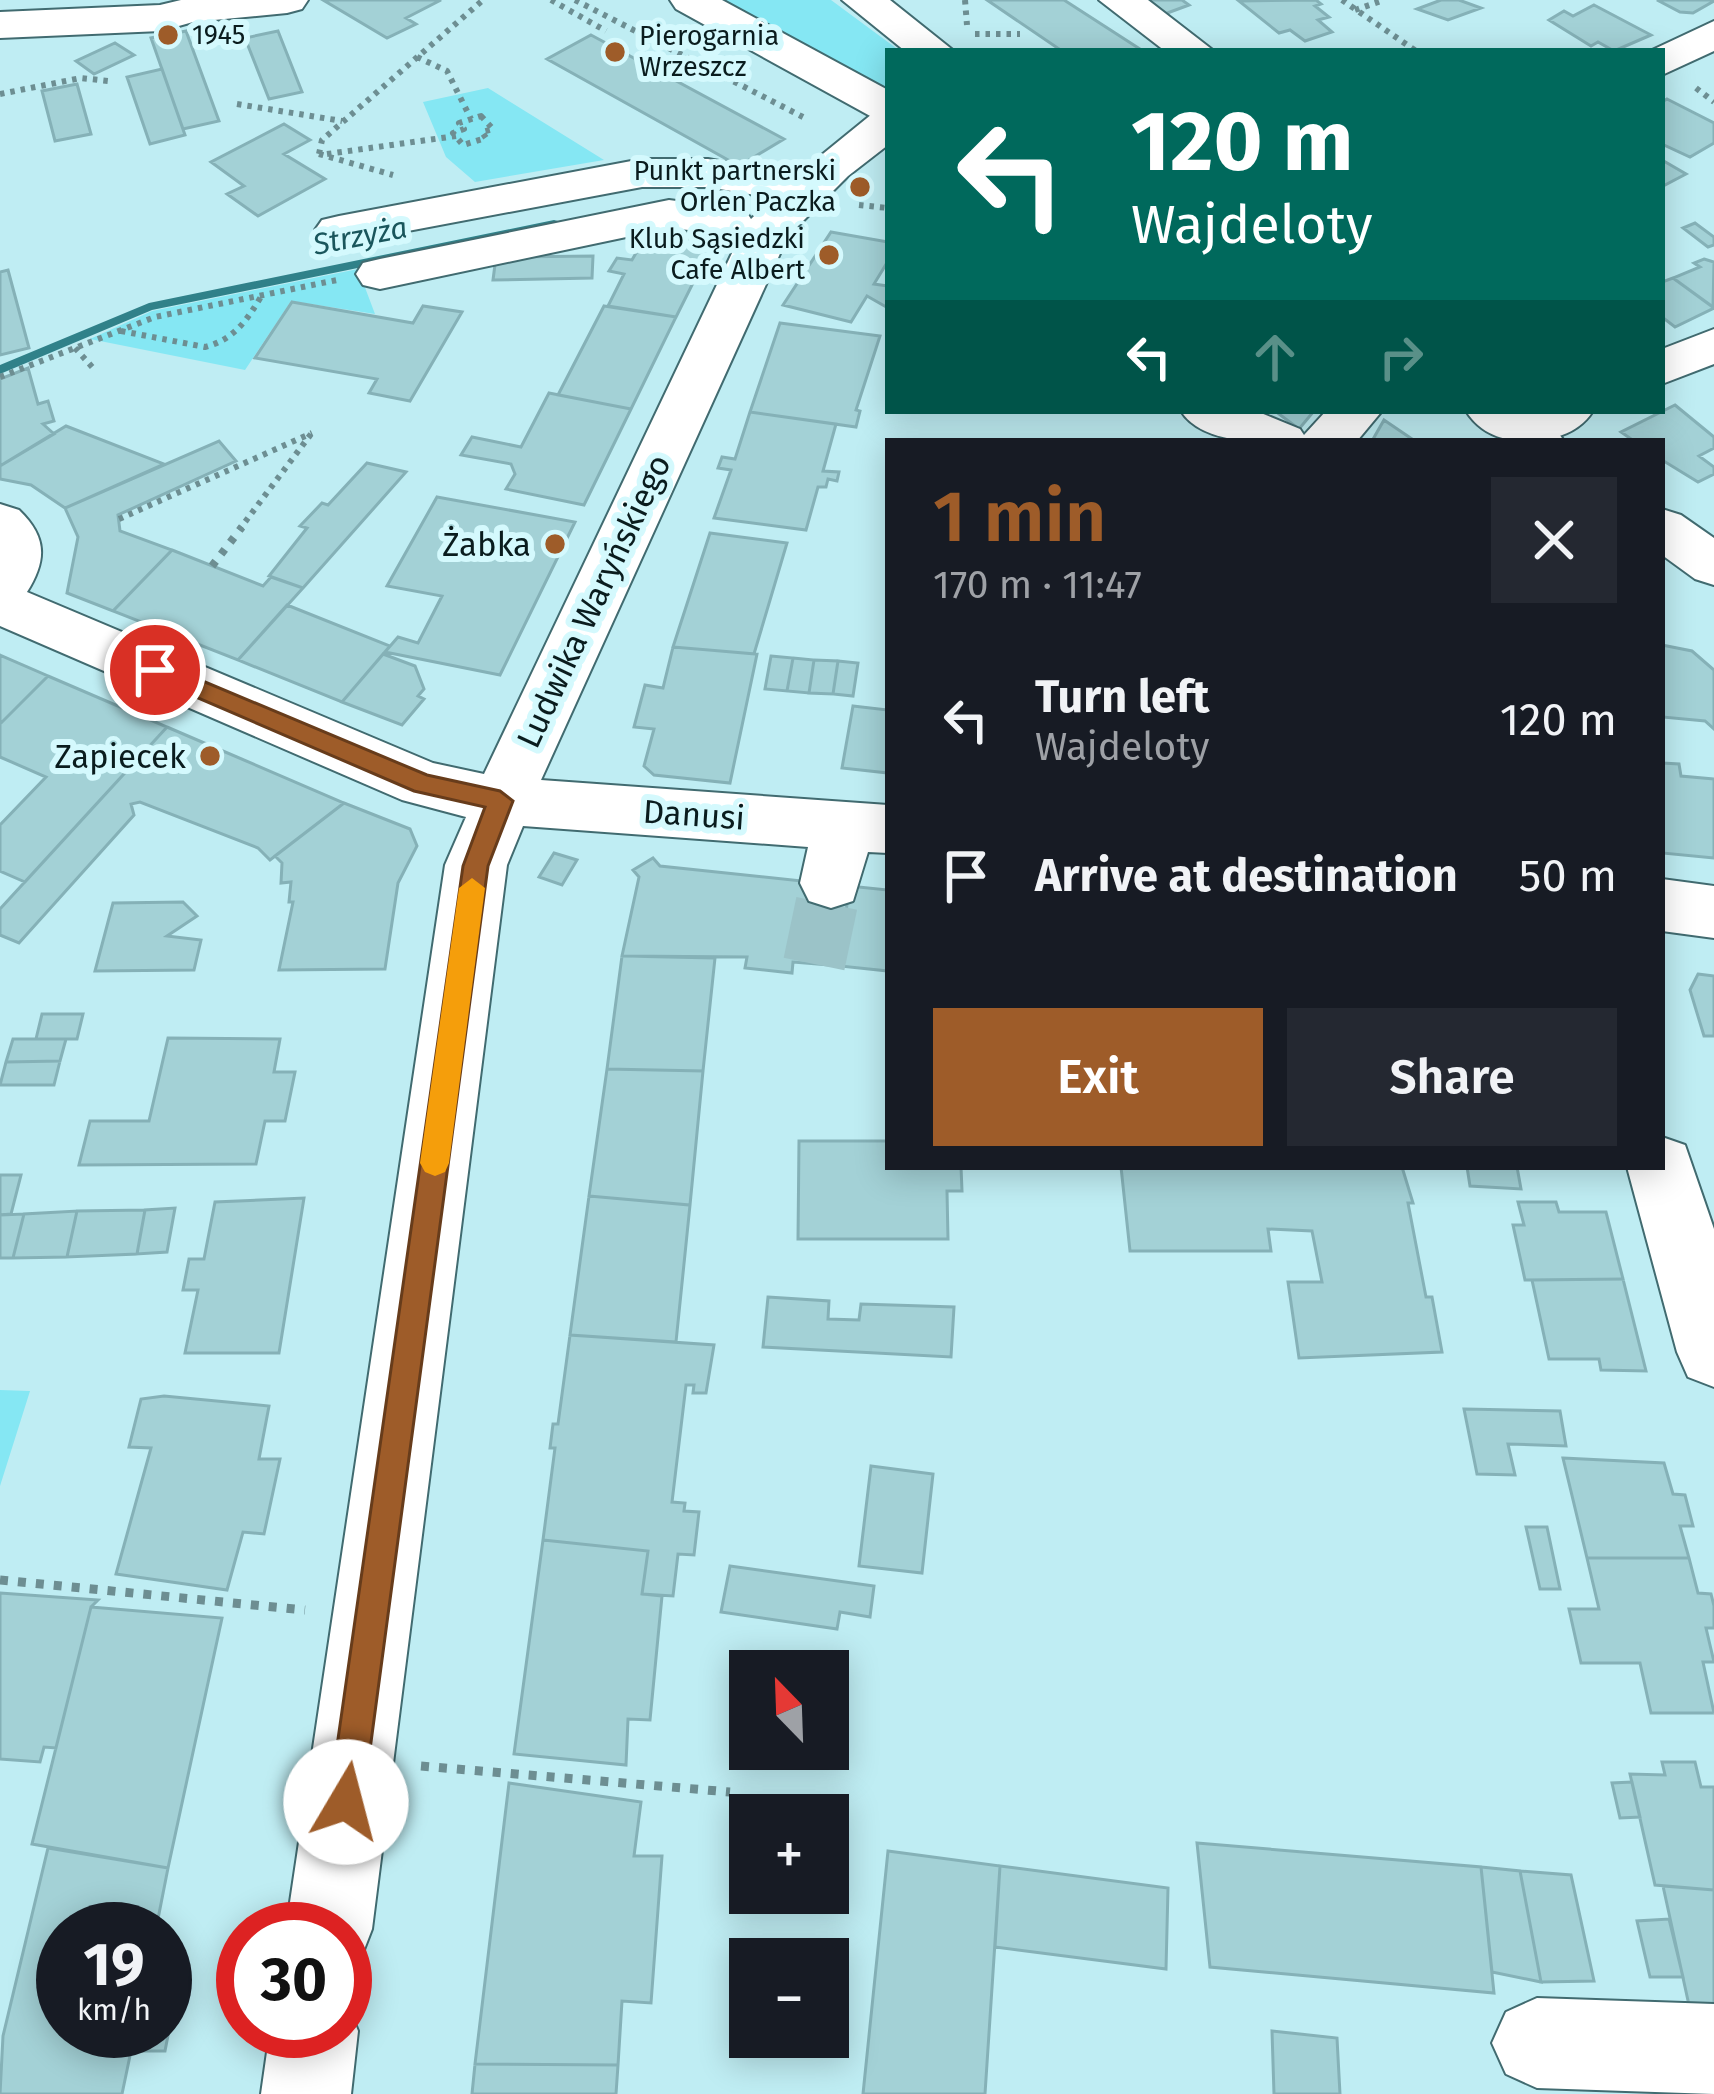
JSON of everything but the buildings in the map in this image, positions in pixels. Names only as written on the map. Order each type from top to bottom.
[{"type":"street","points":[[0,26],[161,18],[287,0]]},
{"type":"street","points":[[691,0],[878,124]]},
{"type":"street","points":[[863,0],[936,45]]},
{"type":"street","points":[[1120,0],[1189,48]]},
{"type":"street","points":[[1684,50],[1714,83]]},
{"type":"street","name":"Ludwika Waryńskiego","points":[[332,1902],[476,866],[500,801],[766,230],[878,124]]},
{"type":"street","points":[[339,230],[642,172],[708,172],[805,190]]},
{"type":"street","points":[[380,274],[669,214],[705,215],[766,230]]},
{"type":"street","points":[[1665,367],[1714,345]]},
{"type":"street","points":[[1214,414],[1274,438]]},
{"type":"street","points":[[1329,438],[1353,414]]},
{"type":"street","points":[[0,523],[16,540],[18,559],[0,587]]},
{"type":"street","points":[[1665,530],[1714,565]]},
{"type":"street","name":"Danusi","points":[[0,603],[423,784],[500,801],[854,846]]},
{"type":"street","points":[[1665,905],[1714,912]]},
{"type":"street","points":[[1662,1170],[1714,1352]]},
{"type":"street","points":[[1537,2043],[1714,2050]]},
{"type":"street","points":[[306,2094],[311,2058]]},
{"type":"path","points":[[456,136],[372,152],[319,154],[322,140],[483,0]]},
{"type":"path","points":[[551,0],[606,31]]},
{"type":"path","points":[[575,0],[757,95],[878,124]]},
{"type":"path","points":[[1342,0],[1412,48]]},
{"type":"path","points":[[1355,10],[1384,0]]},
{"type":"path","points":[[936,45],[1020,34]]},
{"type":"path","points":[[417,57],[447,71],[471,119]]},
{"type":"path","points":[[0,94],[81,78],[108,82]]},
{"type":"path","points":[[238,104],[344,121]]},
{"type":"path","points":[[482,116],[493,129],[482,132],[486,138],[463,145],[453,133],[464,129],[459,123],[471,119],[482,116]]},
{"type":"path","points":[[0,377],[177,312],[380,274]]},
{"type":"path","points":[[119,331],[205,346],[218,344],[239,334],[262,295]]},
{"type":"path","points":[[75,348],[94,370]]},
{"type":"path","points":[[118,519],[312,433],[212,566]]},
{"type":"path","points":[[0,1580],[307,1610]]},
{"type":"path","points":[[400,1765],[730,1792]]},
{"type":"shaded area","points":[[724,0],[831,0],[896,48],[885,48],[885,88]]},
{"type":"shaded area","points":[[488,88],[604,160],[475,182],[446,157],[423,102]]},
{"type":"shaded area","points":[[358,269],[375,314],[291,301],[245,370],[90,339],[152,311]]},
{"type":"shaded area","points":[[0,1390],[30,1391],[0,1486]]},
{"type":"waterway","name":"Strzyża","points":[[656,205],[742,198]]},
{"type":"waterway","name":"Strzyża","points":[[0,370],[149,307],[554,224]]},
{"type":"tunnel","points":[[814,964],[831,883]]},
{"type":"slow traffic","points":[[435,1163],[472,888]]},
{"type":"place","name":"1945","points":[[168,35]]},
{"type":"place","name":"Pierogarnia Wrzeszcz","points":[[615,52]]},
{"type":"place","name":"Punkt partnerski Orlen Paczka","points":[[860,187]]},
{"type":"place","name":"Klub Sąsiedzki Cafe Albert","points":[[829,255]]},
{"type":"place","name":"Żabka","points":[[555,544]]},
{"type":"place","name":"Zapiecek","points":[[210,756]]},
{"type":"route","points":[[155,670],[423,784],[500,801],[476,866],[346,1802]]}]
